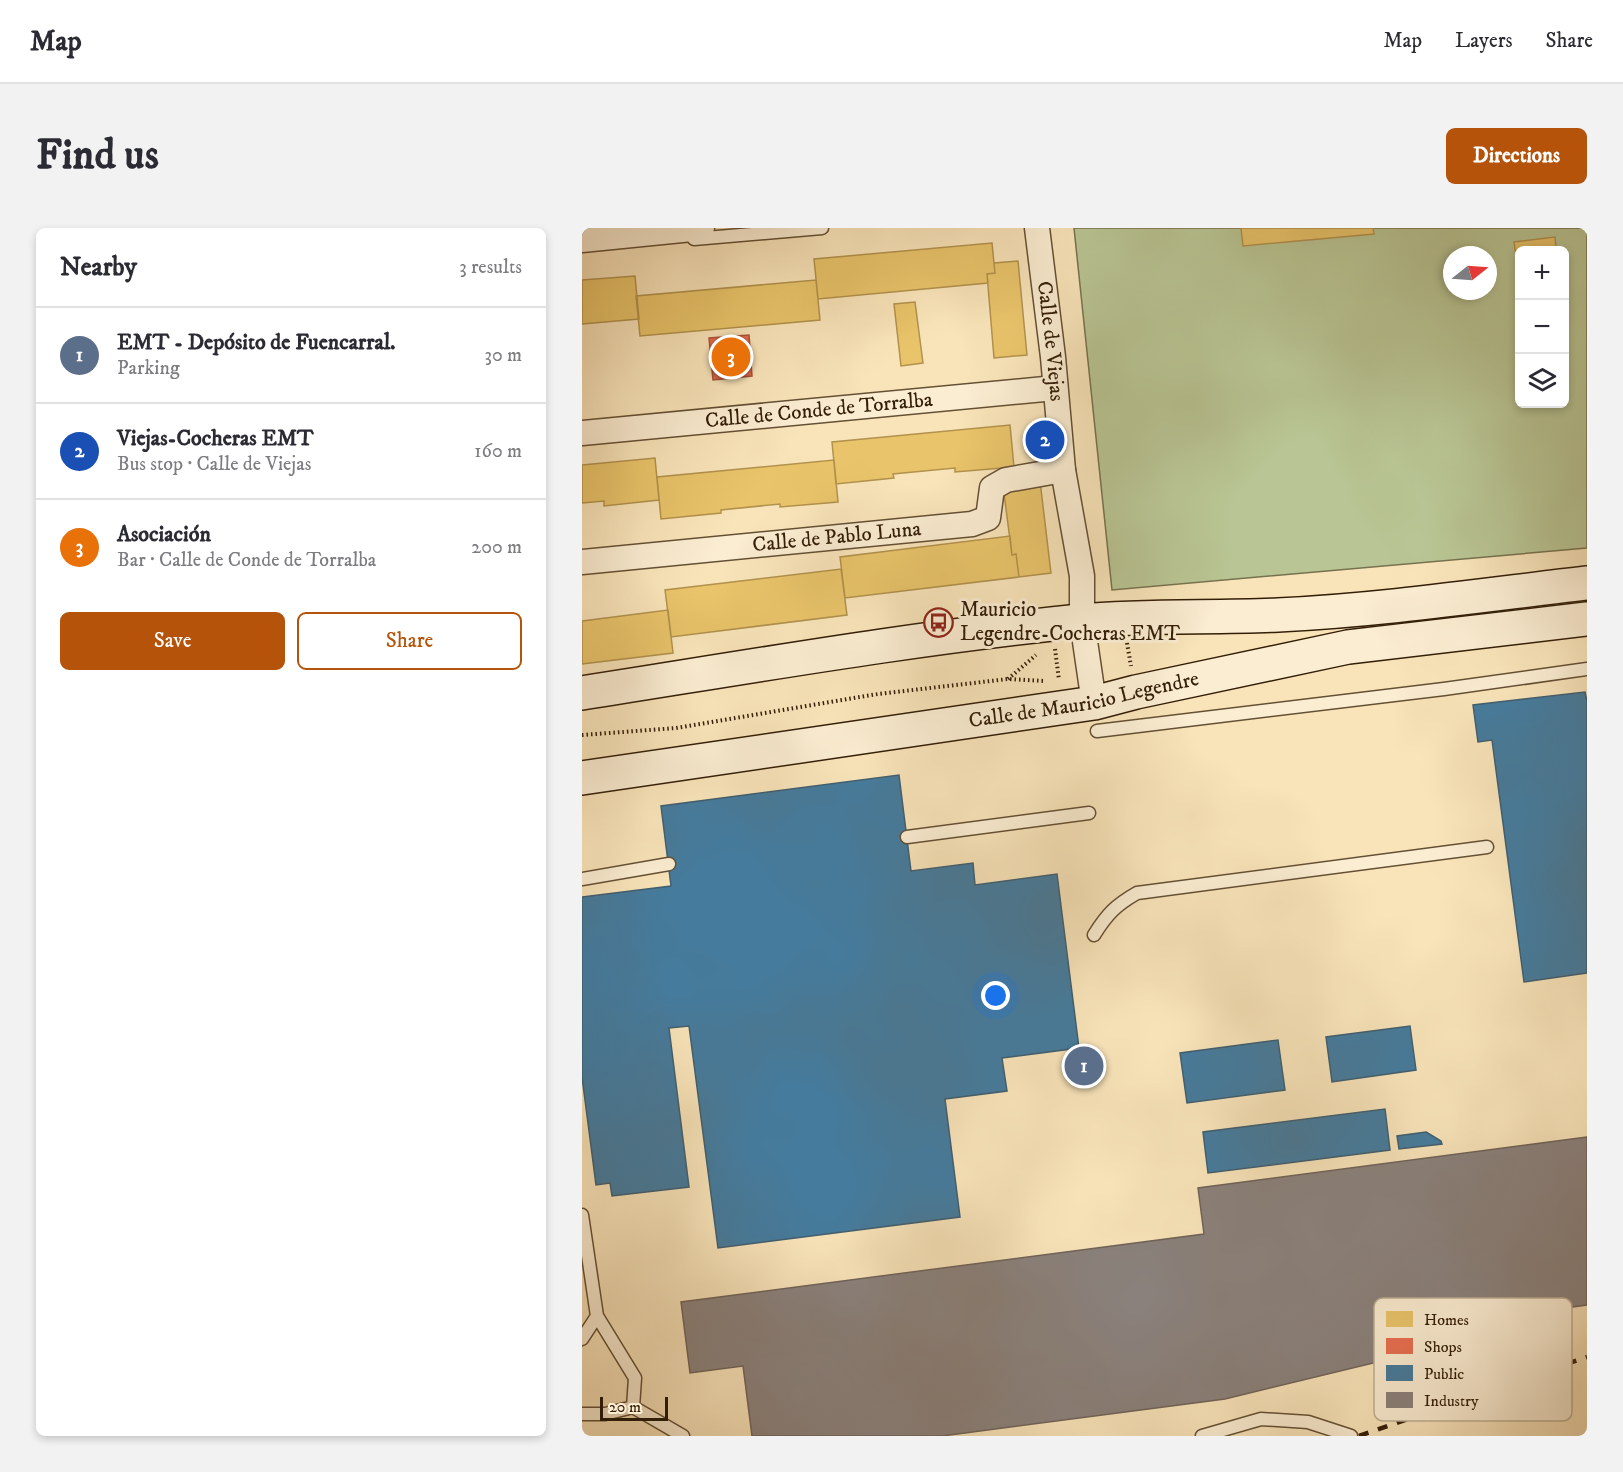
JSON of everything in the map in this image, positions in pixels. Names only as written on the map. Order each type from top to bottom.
[{"type":"street","points":[[582,240],[702,228]]},
{"type":"street","name":"Calle de Viejas","points":[[1037,228],[1063,470],[1082,576],[1082,621],[1096,717]]},
{"type":"street","name":"Calle de Conde de Torralba","points":[[582,433],[1055,388]]},
{"type":"street","name":"Calle de Pablo Luna","points":[[582,562],[972,524],[988,518],[992,488],[1006,480],[1063,470]]},
{"type":"street","points":[[582,693],[940,638],[1082,621],[1278,615],[1377,608],[1587,584]]},
{"type":"street","name":"Calle de Mauricio Legendre","points":[[582,778],[1096,717],[1136,692],[1348,647],[1587,619]]},
{"type":"lane","points":[[582,249],[822,228]]},
{"type":"lane","points":[[1096,717],[1433,691],[1587,669]]},
{"type":"lane","points":[[907,837],[1089,813]]},
{"type":"lane","points":[[1094,935],[1105,918],[1120,903],[1137,893],[1487,847]]},
{"type":"lane","points":[[582,879],[669,864]]},
{"type":"lane","points":[[582,1215],[597,1316],[635,1378],[633,1407]]},
{"type":"lane","points":[[582,1339],[597,1316]]},
{"type":"lane","points":[[582,1414],[605,1414],[633,1407],[683,1436]]},
{"type":"lane","points":[[1202,1436],[1261,1419],[1308,1422],[1351,1436]]},
{"type":"path","points":[[582,735],[675,728],[878,694],[1008,679],[1049,681],[1060,684],[1054,646],[1051,641]]},
{"type":"path","points":[[1127,642],[1132,671]]},
{"type":"path","points":[[1008,679],[1038,653]]},
{"type":"green space","points":[[1074,228],[1587,228],[1587,548],[1112,590]]},
{"type":"building: Homes","points":[[1241,228],[1373,228],[1374,234],[1243,246]]},
{"type":"building: Homes","points":[[1555,237],[1556,246],[1515,246],[1515,249],[1514,242]]},
{"type":"building: Homes","points":[[992,243],[995,273],[987,274],[988,283],[818,299],[814,259]]},
{"type":"building: Homes","points":[[1018,261],[1027,355],[994,358],[987,274],[995,273],[994,263]]},
{"type":"building: Homes","points":[[635,276],[639,319],[582,324],[582,280]]},
{"type":"building: Homes","points":[[816,280],[820,320],[640,336],[636,296]]},
{"type":"building: Homes","points":[[915,302],[923,363],[901,366],[894,304]]},
{"type":"building: Homes","points":[[1010,425],[1014,467],[955,472],[955,468],[893,474],[894,478],[836,484],[832,442]]},
{"type":"building: Homes","points":[[655,458],[659,500],[604,506],[604,501],[582,503],[582,465]]},
{"type":"building: Homes","points":[[834,460],[838,502],[780,507],[780,504],[661,519],[657,477]]},
{"type":"building: Homes","points":[[1040,481],[1051,573],[1019,577],[1016,554],[1012,555],[1003,486]]},
{"type":"building: Homes","points":[[1010,536],[1012,555],[1016,554],[1019,577],[845,598],[840,557]]},
{"type":"building: Homes","points":[[841,569],[847,615],[671,637],[665,590]]},
{"type":"building: Homes","points":[[668,610],[673,653],[582,664],[582,621]]},
{"type":"building: Shops","points":[[749,335],[752,376],[713,380],[709,338]]},
{"type":"building: Public","points":[[1585,692],[1587,701],[1587,973],[1524,982],[1492,740],[1478,742],[1473,705]]},
{"type":"building: Public","points":[[899,775],[911,871],[973,863],[975,885],[1057,874],[1079,1048],[1002,1058],[1007,1091],[945,1099],[960,1217],[718,1248],[689,1026],[669,1028],[689,1187],[612,1196],[610,1183],[596,1185],[582,1077],[582,897],[671,886],[661,806]]},
{"type":"building: Public","points":[[1410,1026],[1416,1070],[1332,1082],[1326,1037]]},
{"type":"building: Public","points":[[1278,1040],[1285,1090],[1187,1103],[1180,1053]]},
{"type":"building: Public","points":[[1385,1109],[1390,1150],[1208,1173],[1203,1132]]},
{"type":"building: Public","points":[[1426,1132],[1442,1144],[1399,1149],[1397,1136]]},
{"type":"building: Industry","points":[[1587,1137],[1587,1305],[1572,1307],[1572,1298],[1374,1298],[1374,1363],[1225,1399],[942,1436],[752,1436],[743,1366],[690,1373],[681,1302],[1204,1234],[1198,1188]]},
{"type":"railway","points":[[1572,1362],[1587,1357]]},
{"type":"railway","points":[[1359,1436],[1402,1421]]},
{"type":"place","name":"Asociación","points":[[731,357]]},
{"type":"place","name":"Viejas-Cocheras EMT","points":[[1045,440]]},
{"type":"place","name":"Mauricio Legendre-Cocheras EMT","points":[[939,622]]},
{"type":"place","name":"EMT - Depósito de Fuencarral.","points":[[1084,1066]]}]
